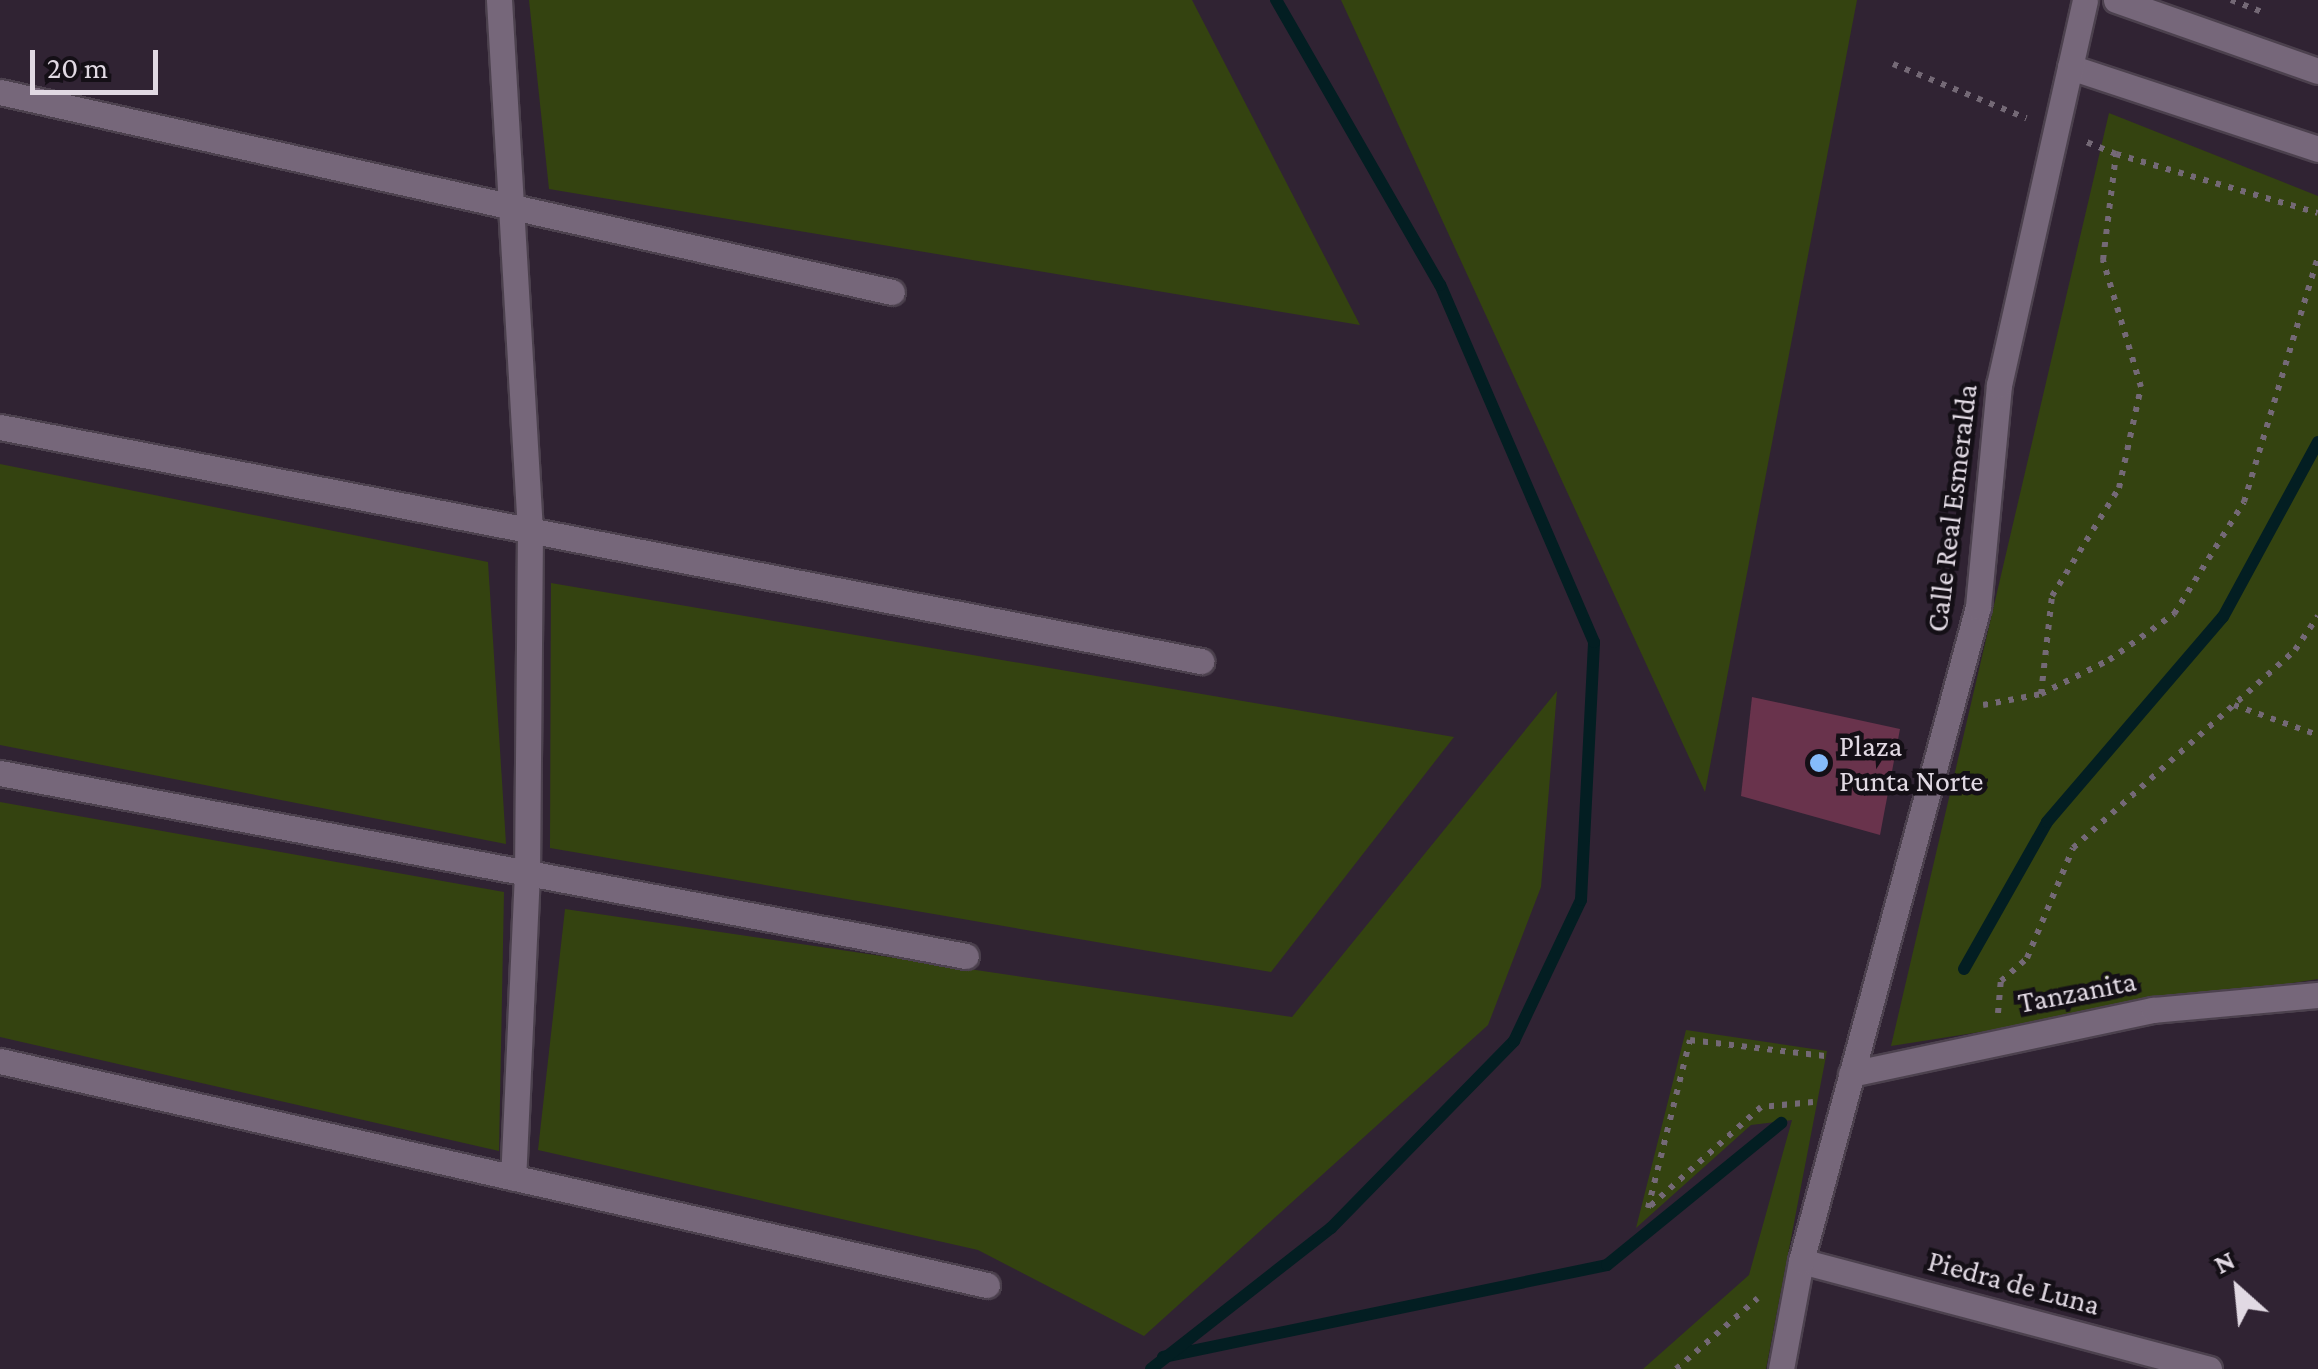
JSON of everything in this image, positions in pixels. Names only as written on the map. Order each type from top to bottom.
[{"type":"street","points":[[499,0],[515,208],[530,531],[527,872],[513,1178]]},
{"type":"street","name":"Calle Real Esmeralda","points":[[1782,1369],[1801,1260],[1978,606],[1999,385],[2085,0]]},
{"type":"street","points":[[2116,0],[2318,71]]},
{"type":"street","points":[[2070,68],[2318,149]]},
{"type":"street","points":[[0,92],[892,292]]},
{"type":"street","points":[[0,427],[1201,661]]},
{"type":"street","points":[[0,773],[966,956]]},
{"type":"street","name":"Tanzanita","points":[[1850,1077],[1995,1041],[2153,1010],[2318,995]]},
{"type":"street","points":[[0,1061],[986,1286]]},
{"type":"street","name":"Piedra de Luna","points":[[1801,1260],[2209,1369]]},
{"type":"path","points":[[1893,64],[2116,154],[2318,214]]},
{"type":"path","points":[[2040,694],[2052,596],[2119,488],[2141,387],[2103,260],[2116,154]]},
{"type":"path","points":[[1952,710],[2040,694],[2109,660],[2174,614],[2244,502],[2318,257]]},
{"type":"path","points":[[1995,1041],[2001,981],[2027,958],[2073,848],[2295,650],[2318,616]]},
{"type":"path","points":[[2234,705],[2318,735]]},
{"type":"path","points":[[1690,1040],[1850,1077],[1761,1108],[1648,1208],[1690,1040]]},
{"type":"path","points":[[1676,1369],[1801,1260]]},
{"type":"green space","points":[[529,0],[1192,0],[1360,325],[549,189]]},
{"type":"green space","points":[[1341,0],[1857,0],[1705,792]]},
{"type":"green space","points":[[2109,113],[2318,196],[2318,979],[1891,1046]]},
{"type":"green space","points":[[0,464],[488,562],[506,844],[0,745]]},
{"type":"green space","points":[[551,583],[1454,737],[1271,972],[550,848]]},
{"type":"green space","points":[[1557,691],[1541,887],[1488,1025],[1144,1336],[978,1250],[538,1150],[565,909],[1292,1017]]},
{"type":"green space","points":[[0,802],[504,892],[499,1151],[0,1037]]},
{"type":"green space","points":[[1686,1030],[1827,1051],[1766,1369],[1643,1369],[1749,1275],[1792,1120],[1751,1125],[1636,1228]]},
{"type":"building","name":"Plaza Punta Norte","points":[[1752,697],[1900,729],[1880,835],[1741,796]]},
{"type":"waterway","points":[[1151,1369],[1331,1228],[1514,1041],[1581,900],[1594,642],[1440,285],[1276,0]]},
{"type":"waterway","points":[[1964,969],[2047,822],[2223,617],[2318,442]]},
{"type":"waterway","points":[[1163,1357],[1607,1265],[1781,1123]]},
{"type":"place","name":"Plaza Punta Norte","points":[[1819,763]]}]
